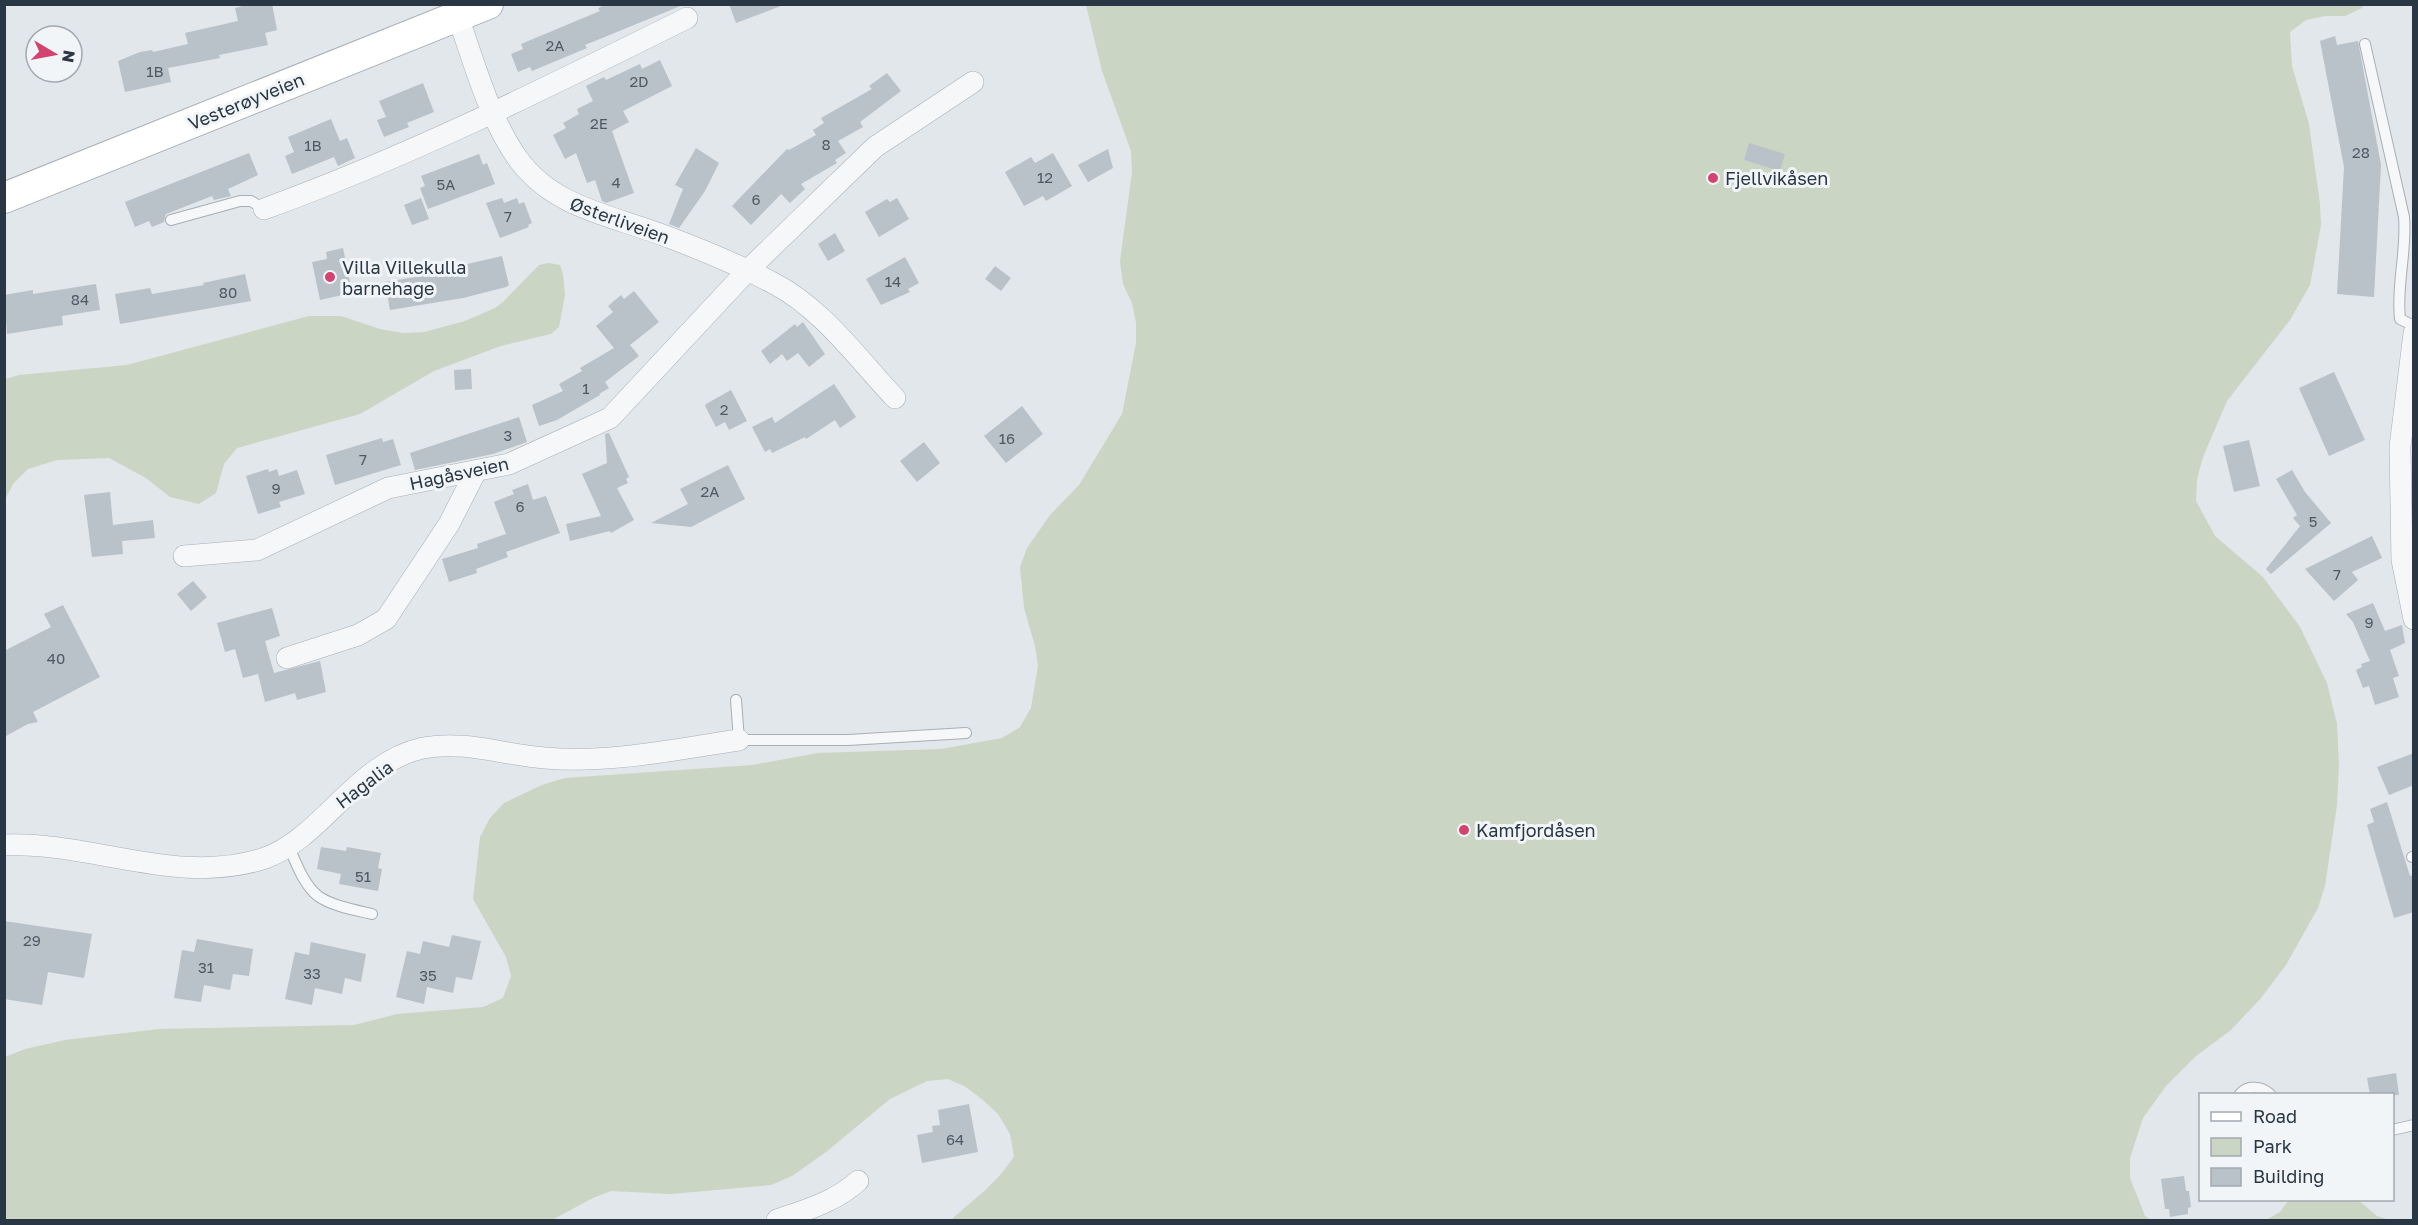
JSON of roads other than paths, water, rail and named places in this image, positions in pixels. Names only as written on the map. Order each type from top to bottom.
[{"type":"main road","name":"Vesterøyveien","points":[[6,194],[489,4]]},
{"type":"street","name":"Østerliveien","points":[[458,17],[493,114],[518,159],[553,193],[572,204],[608,218],[686,243],[774,284],[821,317],[895,398]]},
{"type":"street","points":[[264,209],[334,184],[493,114],[687,18]]},
{"type":"street","points":[[747,271],[875,147],[973,82]]},
{"type":"street","name":"Hagåsveien","points":[[184,556],[257,550],[388,488],[509,464],[610,418],[747,271]]},
{"type":"street","points":[[2414,333],[2400,447],[2402,560],[2414,618]]},
{"type":"street","points":[[287,657],[358,635],[386,619],[449,524],[476,471]]},
{"type":"street","name":"Hagalia","points":[[4,845],[48,846],[201,869],[232,867],[265,858],[289,848],[369,776],[390,763],[423,748],[474,747],[545,759],[581,759],[632,755],[739,740]]},
{"type":"street","points":[[777,1221],[826,1203],[848,1191],[858,1181]]},
{"type":"lane","points":[[2365,44],[2404,217],[2406,238],[2398,308],[2400,319],[2414,326]]},
{"type":"lane","points":[[171,220],[240,201],[251,201],[264,209]]},
{"type":"lane","points":[[736,700],[739,740],[848,740],[966,733]]},
{"type":"lane","points":[[289,848],[301,874],[318,896],[343,907],[372,914]]},
{"type":"lane","points":[[2242,1093],[2253,1087],[2260,1088],[2267,1093]]},
{"type":"lane","points":[[2394,1130],[2414,1125]]},
{"type":"place","name":"Fjellvikåsen","points":[[1713,178]]},
{"type":"place","name":"Villa Villekulla barnehage","points":[[330,277]]},
{"type":"place","name":"Kamfjordåsen","points":[[1464,830]]}]
